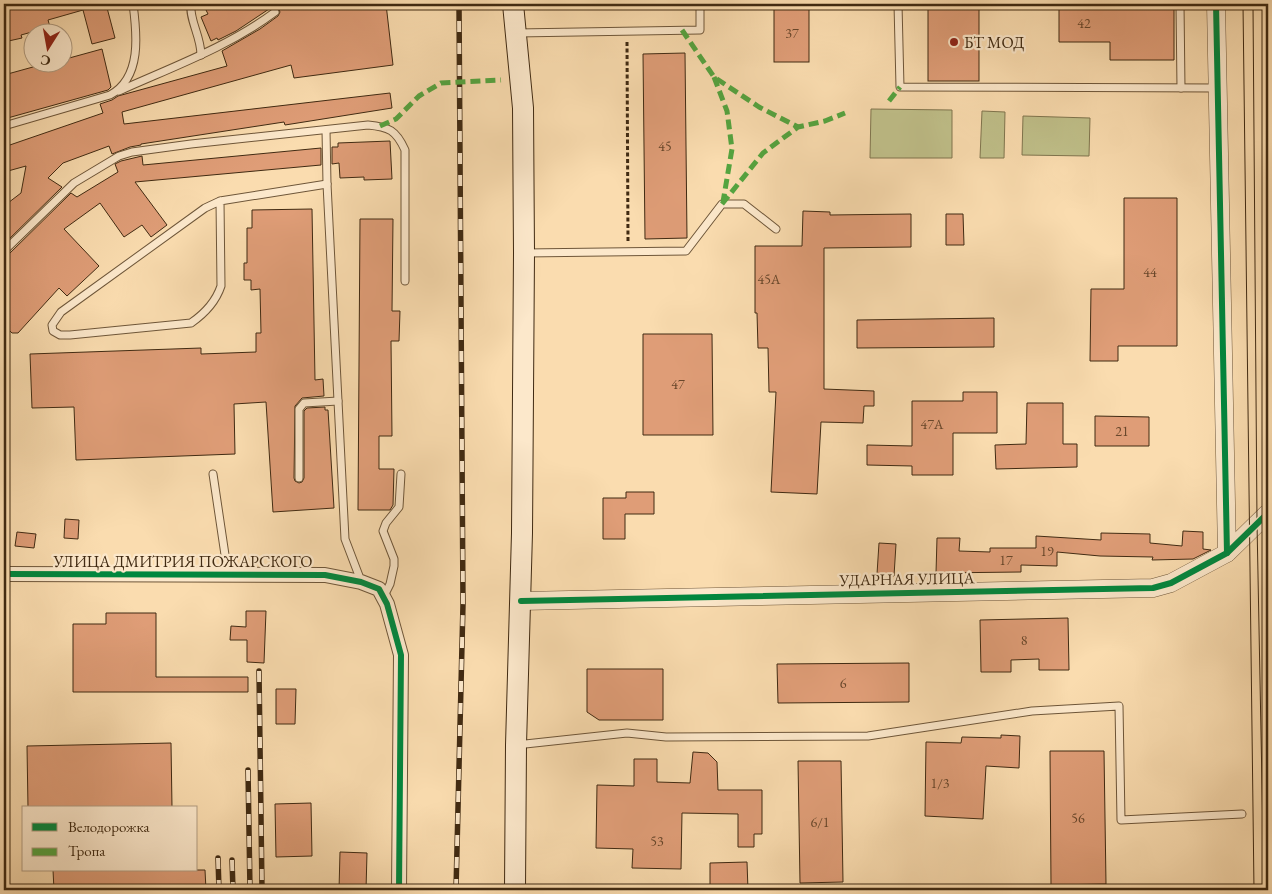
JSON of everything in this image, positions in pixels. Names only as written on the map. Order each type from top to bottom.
[{"type":"main road","points":[[512,4],[523,108],[524,254],[521,601],[516,745],[515,890]]},
{"type":"street","points":[[1216,4],[1227,553]]},
{"type":"street","name":"УДАРНАЯ УЛИЦА","points":[[521,601],[1153,588],[1171,584],[1227,553],[1268,513]]},
{"type":"street","name":"УЛИЦА ДМИТРИЯ ПОЖАРСКОГО","points":[[4,574],[325,575],[361,582],[379,590],[384,596]]},
{"type":"street","points":[[384,596],[401,655],[399,890]]},
{"type":"lane","points":[[118,91],[132,66],[137,48],[137,29],[133,4]]},
{"type":"lane","points":[[191,4],[192,16],[201,44],[201,55]]},
{"type":"lane","points":[[516,32],[700,30],[700,4]]},
{"type":"lane","points":[[898,4],[900,87],[1218,88]]},
{"type":"lane","points":[[1180,4],[1181,88]]},
{"type":"lane","points":[[4,126],[110,96],[241,35],[275,12]]},
{"type":"lane","points":[[4,251],[74,183],[119,156],[132,152],[191,144],[368,125],[380,126],[394,132],[405,150],[405,281]]},
{"type":"lane","points":[[326,130],[327,184],[345,539],[361,582]]},
{"type":"lane","points":[[220,201],[221,286],[218,294],[198,318],[191,323],[70,335],[60,335],[53,331],[52,325],[61,312],[205,208],[220,201],[327,184]]},
{"type":"lane","points":[[524,254],[686,251],[722,204],[744,204],[776,229]]},
{"type":"lane","points":[[299,478],[298,413],[300,406],[338,401]]},
{"type":"lane","points":[[213,474],[228,575]]},
{"type":"lane","points":[[384,596],[390,584],[394,559],[383,531],[386,523],[399,508],[401,474]]},
{"type":"lane","points":[[516,745],[627,733],[666,738],[868,736],[1032,711],[1119,706],[1120,820],[1242,814]]},
{"type":"path","points":[[626,31],[628,252]]},
{"type":"green space","points":[[871,109],[952,110],[952,158],[870,158]]},
{"type":"green space","points":[[982,111],[1005,112],[1004,158],[980,158]]},
{"type":"green space","points":[[1023,116],[1090,118],[1089,156],[1022,155]]},
{"type":"building","points":[[16,4],[106,4],[115,38],[92,44],[83,10],[48,20],[49,22],[22,22],[22,38],[4,42],[4,7]]},
{"type":"building","points":[[203,4],[386,4],[393,65],[294,78],[291,65],[122,112],[124,124],[390,93],[392,108],[285,125],[284,122],[141,144],[112,154],[109,146],[63,163],[48,178],[62,187],[4,244],[4,206],[21,193],[26,166],[8,171],[4,161],[4,147],[103,113],[100,104],[118,96],[227,66],[222,51],[260,29],[278,16],[280,12],[278,7],[272,7],[236,31],[218,40],[217,38],[211,41],[201,17],[208,14]]},
{"type":"building","points":[[774,4],[809,4],[809,62],[774,62]]},
{"type":"building","name":"БТ МОД","points":[[928,4],[979,4],[979,81],[928,81]]},
{"type":"building","points":[[1059,4],[1174,4],[1174,60],[1110,60],[1110,42],[1059,42]]},
{"type":"building","points":[[102,49],[111,87],[108,90],[4,119],[4,75],[22,70],[22,72],[72,72],[72,57]]},
{"type":"building","points":[[685,53],[687,238],[645,239],[643,54]]},
{"type":"building","points":[[390,141],[392,179],[364,180],[364,177],[340,178],[339,163],[332,164],[332,147],[338,147],[338,143]]},
{"type":"building","points":[[321,148],[321,165],[135,182],[167,225],[151,237],[142,225],[124,237],[100,203],[64,229],[99,266],[67,296],[59,288],[18,333],[12,333],[4,325],[4,256],[8,255],[71,193],[77,197],[118,172],[115,164],[142,156],[143,165]]},
{"type":"building","points":[[1124,198],[1177,198],[1177,346],[1118,346],[1118,361],[1090,361],[1091,289],[1124,289]]},
{"type":"building","points":[[312,209],[315,380],[323,379],[324,396],[302,398],[295,406],[294,478],[299,483],[304,478],[304,411],[307,408],[325,407],[325,410],[328,410],[334,508],[273,512],[266,402],[234,404],[235,454],[76,460],[74,407],[32,408],[30,354],[201,348],[201,354],[256,352],[256,333],[261,333],[260,289],[251,290],[251,280],[244,280],[244,263],[247,263],[247,228],[252,228],[252,210]]},
{"type":"building","points":[[803,211],[830,212],[830,215],[911,214],[911,247],[824,248],[824,389],[874,391],[874,406],[864,406],[863,423],[821,422],[817,494],[771,492],[776,392],[769,392],[768,348],[758,348],[757,313],[755,313],[755,246],[802,246]]},
{"type":"building","points":[[946,214],[963,214],[964,245],[946,245]]},
{"type":"building","points":[[360,219],[393,219],[392,311],[400,311],[399,341],[391,341],[392,436],[379,436],[379,469],[394,469],[393,505],[390,510],[358,510]]},
{"type":"building","points":[[994,318],[994,347],[857,348],[857,320]]},
{"type":"building","points":[[643,334],[712,334],[713,435],[643,435]]},
{"type":"building","points":[[963,392],[997,392],[997,433],[953,433],[953,475],[912,475],[912,466],[867,465],[867,445],[912,446],[912,401],[963,401]]},
{"type":"building","points":[[1027,403],[1063,403],[1063,444],[1077,444],[1077,467],[996,469],[995,445],[1026,444]]},
{"type":"building","points":[[1095,416],[1149,417],[1149,446],[1095,446]]},
{"type":"building","points":[[626,492],[654,492],[654,514],[625,514],[625,539],[603,539],[603,498],[626,498]]},
{"type":"building","points":[[65,519],[79,520],[78,539],[64,538]]},
{"type":"building","points":[[1183,531],[1203,532],[1203,549],[1211,550],[1193,559],[1152,560],[1153,557],[1100,556],[1057,552],[1057,566],[1021,565],[1021,572],[936,573],[937,538],[960,538],[959,551],[990,552],[990,548],[1036,548],[1036,536],[1101,540],[1101,533],[1150,534],[1150,543],[1182,546]]},
{"type":"building","points":[[17,532],[36,534],[34,548],[15,546]]},
{"type":"building","points":[[879,543],[896,544],[894,576],[877,574]]},
{"type":"building","points":[[246,611],[266,611],[264,663],[247,662],[247,640],[230,640],[231,626],[246,627]]},
{"type":"building","points":[[106,613],[156,613],[156,677],[248,677],[248,692],[73,692],[73,624],[106,624]]},
{"type":"building","points":[[1068,618],[1069,670],[1039,670],[1039,659],[1011,660],[1011,672],[981,672],[980,620]]},
{"type":"building","points":[[909,663],[909,702],[778,703],[777,664]]},
{"type":"building","points":[[587,669],[663,669],[663,720],[599,720],[587,712]]},
{"type":"building","points":[[276,689],[296,689],[295,724],[276,724]]},
{"type":"building","points":[[1001,735],[1020,736],[1019,768],[986,766],[983,819],[925,816],[926,742],[961,743],[962,737],[1001,738]]},
{"type":"building","points":[[171,743],[172,806],[28,806],[27,746]]},
{"type":"building","points":[[1050,751],[1104,751],[1106,884],[1051,885]]},
{"type":"building","points":[[693,752],[708,753],[717,762],[718,790],[762,790],[762,834],[754,834],[754,847],[738,847],[738,814],[682,813],[681,869],[632,868],[633,849],[596,848],[597,785],[634,786],[634,759],[657,759],[657,782],[690,783]]},
{"type":"building","points":[[798,761],[841,761],[843,882],[800,883]]},
{"type":"building","points":[[311,803],[312,856],[276,857],[275,804]]},
{"type":"building","points":[[340,852],[367,853],[366,890],[339,890]]},
{"type":"building","points":[[747,862],[748,890],[710,890],[710,863]]},
{"type":"building","points":[[198,870],[205,870],[206,890],[54,890],[53,872],[198,872]]},
{"type":"tram line","points":[[1243,4],[1254,890]]},
{"type":"tram line","points":[[1253,4],[1257,523],[1264,890]]},
{"type":"railway","points":[[456,890],[463,604],[459,4]]},
{"type":"railway","points":[[259,671],[262,890]]},
{"type":"railway","points":[[248,770],[250,890]]},
{"type":"railway","points":[[218,858],[219,890]]},
{"type":"railway","points":[[232,860],[233,890]]},
{"type":"marked path","points":[[682,30],[714,77],[759,107],[798,127]]},
{"type":"marked path","points":[[714,77],[727,111],[732,149],[723,202]]},
{"type":"marked path","points":[[380,126],[396,119],[419,96],[441,83],[501,80]]},
{"type":"marked path","points":[[889,101],[900,87]]},
{"type":"marked path","points":[[722,204],[763,153],[798,127],[825,121],[845,113]]},
{"type":"cycle path","points":[[1216,4],[1227,553]]},
{"type":"cycle path","points":[[521,601],[1153,588],[1171,583],[1227,553],[1268,513]]},
{"type":"cycle path","points":[[4,574],[325,575],[361,582],[379,589],[387,604],[401,655],[399,890]]},
{"type":"place","name":"БТ МОД","points":[[954,42]]}]
